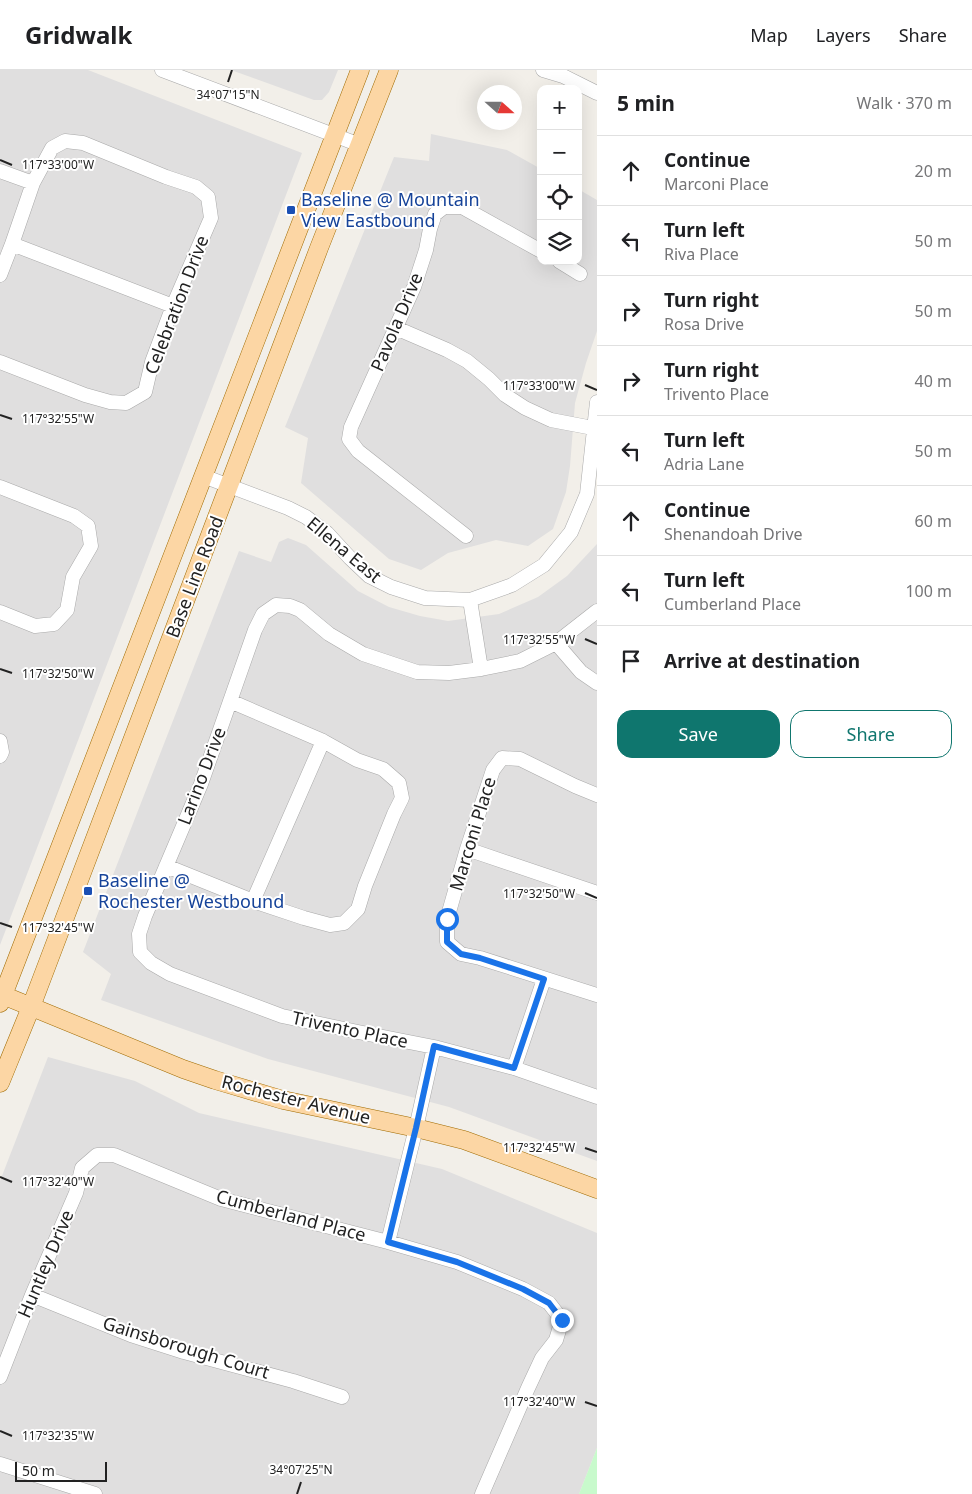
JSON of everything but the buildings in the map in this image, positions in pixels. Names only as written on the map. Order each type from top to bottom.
[{"type":"main road","name":"Base Line Road","points":[[1,998],[360,70]]},
{"type":"main road","name":"Base Line Road","points":[[0,1083],[31,1007],[312,266],[389,70]]},
{"type":"main road","name":"Rochester Avenue","points":[[1,998],[31,1007],[183,1069],[247,1090],[320,1109],[416,1128],[464,1140],[597,1189]]},
{"type":"street","points":[[162,70],[360,145]]},
{"type":"street","points":[[543,70],[563,76],[597,93]]},
{"type":"street","name":"Celebration Drive","points":[[0,362],[85,395],[110,402],[126,403],[145,392],[152,362],[173,306],[212,218],[208,197],[196,187],[166,177],[83,143],[66,141],[52,148],[33,184]]},
{"type":"street","points":[[0,171],[33,184],[0,275]]},
{"type":"street","name":"Pavola Drive","points":[[466,536],[358,451],[348,439],[351,427],[414,287],[435,214],[444,206],[462,207],[537,248]]},
{"type":"street","points":[[12,244],[173,306]]},
{"type":"street","points":[[565,265],[580,274]]},
{"type":"street","points":[[396,328],[447,350],[467,361],[490,378],[505,395],[525,408],[551,420],[593,428]]},
{"type":"street","name":"Ellena East","points":[[203,476],[288,508],[306,517],[327,533],[370,576],[391,587],[425,598],[470,600],[512,586],[544,565],[570,532],[587,494],[597,402]]},
{"type":"street","points":[[0,487],[74,516],[88,526],[91,546],[73,577],[67,610],[54,624],[35,626],[0,612]]},
{"type":"street","points":[[470,600],[481,669],[520,661],[556,643],[597,611]]},
{"type":"street","name":"Larino Drive","points":[[140,952],[139,934],[145,916],[200,784],[255,630],[264,614],[276,605],[290,606],[300,610],[329,634],[363,654],[417,672],[448,673],[481,669]]},
{"type":"street","points":[[556,643],[581,672],[597,683]]},
{"type":"street","points":[[166,866],[253,901],[304,918],[330,924],[344,923],[358,909],[365,886],[402,798],[399,783],[383,769],[357,760],[323,741],[230,701]]},
{"type":"street","points":[[0,740],[2,752],[0,756]]},
{"type":"street","points":[[253,901],[323,741]]},
{"type":"street","name":"Marconi Place","points":[[544,979],[480,958],[461,954],[447,942],[447,919],[467,849],[493,770],[502,758],[520,759],[575,786],[597,794]]},
{"type":"street","points":[[467,849],[597,893]]},
{"type":"street","name":"Trivento Place","points":[[140,952],[151,963],[170,974],[282,1016],[434,1046],[514,1068],[597,1096]]},
{"type":"street","points":[[514,1068],[544,979],[597,995]]},
{"type":"street","points":[[388,1242],[434,1046]]},
{"type":"street","name":"Cumberland Place","points":[[97,1155],[114,1155],[221,1199],[388,1242],[457,1262],[523,1289],[549,1303],[562,1320],[556,1340],[542,1358],[482,1494]]},
{"type":"street","name":"Huntley Drive","points":[[1,1372],[76,1193],[82,1168],[97,1155]]},
{"type":"street","name":"Gainsborough Court","points":[[32,1295],[131,1335],[184,1352],[293,1380],[342,1397]]},
{"type":"street","points":[[0,1464],[94,1494]]},
{"type":"shaded area","points":[[0,70],[88,70],[302,153],[0,945]]},
{"type":"shaded area","points":[[231,70],[338,70],[329,92],[322,100],[314,100]]},
{"type":"shaded area","points":[[431,134],[507,150],[537,167],[537,265],[582,265],[582,191],[597,200],[597,331],[575,403],[566,492],[553,529],[528,546],[496,540],[448,553],[421,570],[389,559],[301,483],[308,438],[285,427],[394,157],[429,161]]},
{"type":"shaded area","points":[[288,538],[306,545],[358,591],[389,607],[420,616],[448,621],[499,614],[538,597],[567,576],[597,544],[597,1161],[449,1107],[268,1059],[101,1000],[111,974],[83,952],[239,551],[271,562],[279,542]]},
{"type":"shaded area","points":[[48,1057],[135,1081],[199,1113],[442,1169],[597,1233],[597,1448],[579,1494],[0,1494],[0,1181]]},
{"type":"green space","points":[[597,1448],[597,1494],[579,1494]]},
{"type":"place","name":"Baseline @ Mountain View Eastbound","points":[[291,210]]},
{"type":"place","name":"Baseline @ Rochester Westbound","points":[[88,891]]},
{"type":"route","points":[[447,919],[447,942],[461,954],[480,958],[544,979],[514,1068],[434,1046],[388,1242],[457,1262],[523,1289],[549,1303],[562,1320]]}]
